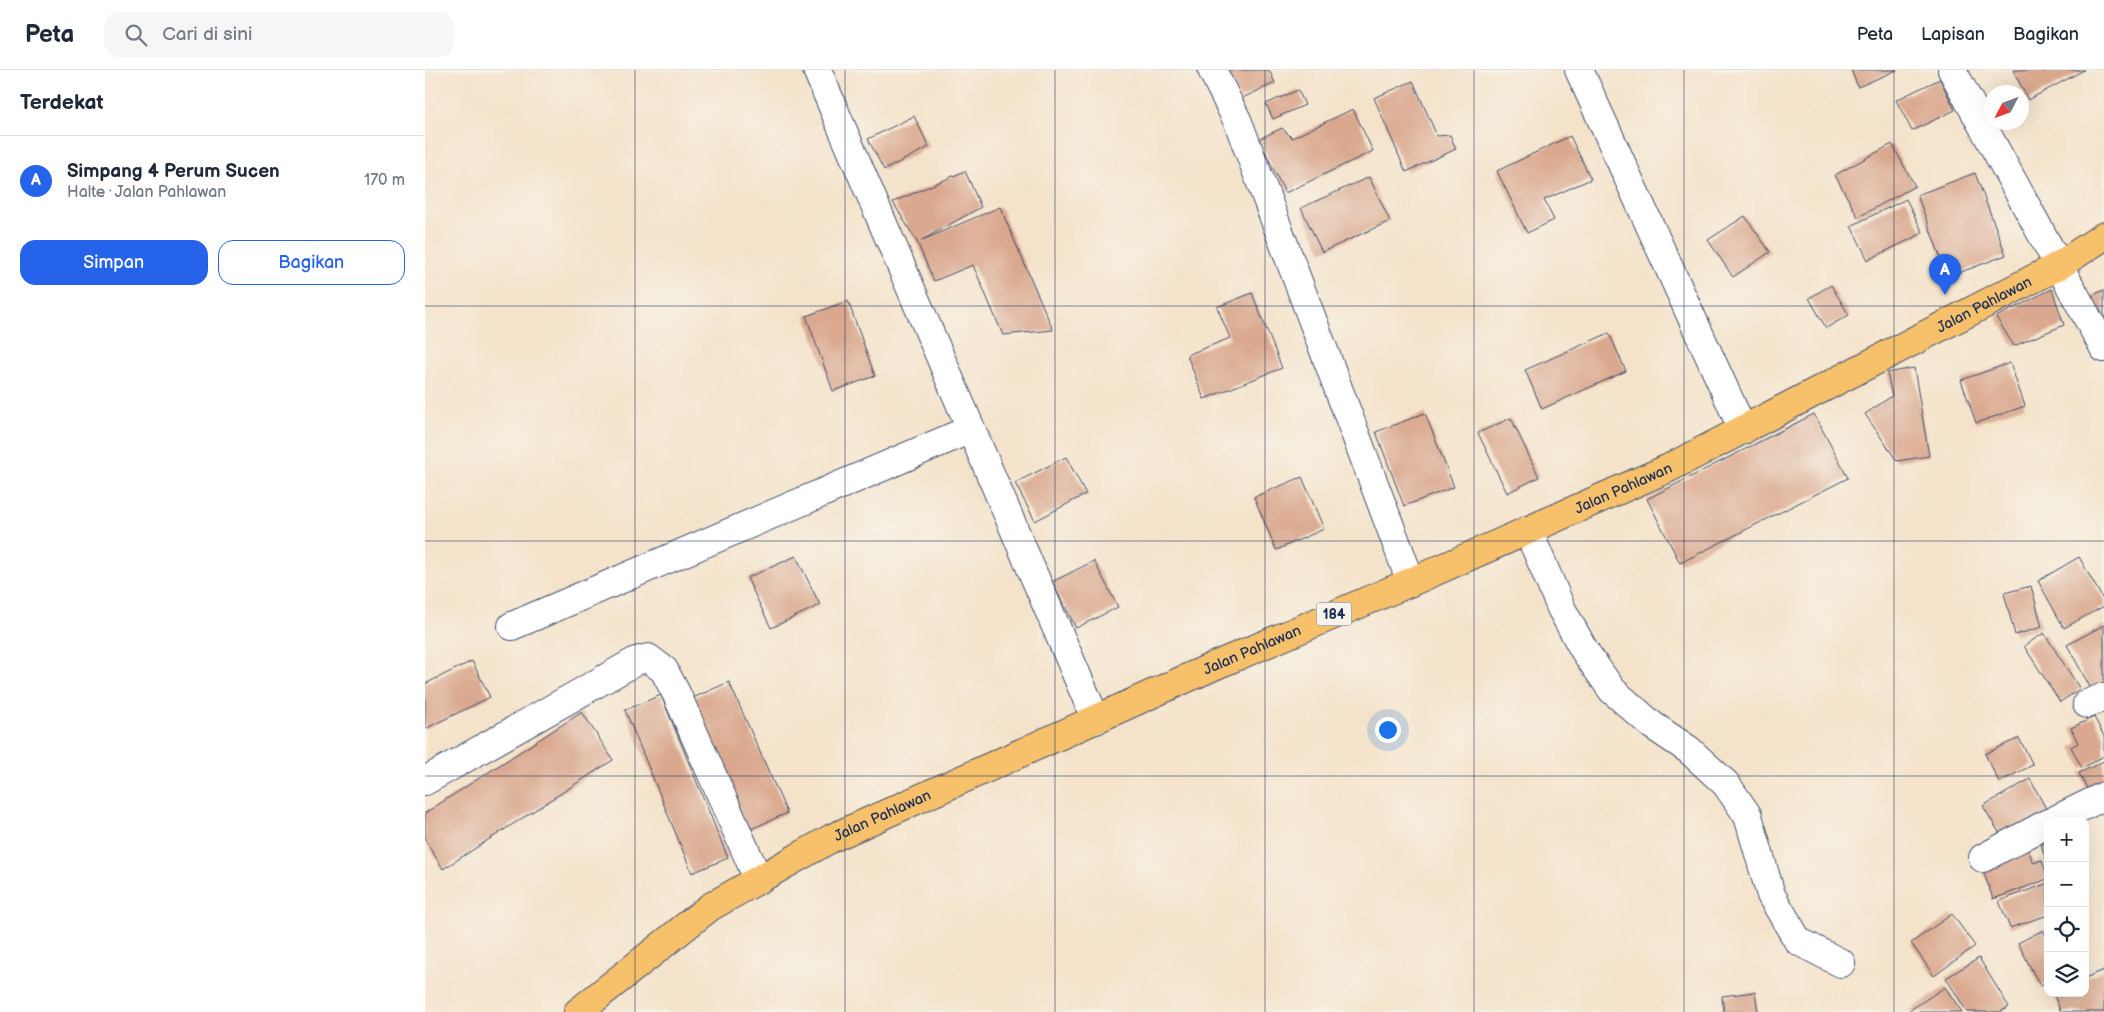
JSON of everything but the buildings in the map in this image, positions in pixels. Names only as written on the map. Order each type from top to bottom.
[{"type":"main road","name":"Jalan Pahlawan","points":[[578,1012],[710,907],[832,838],[1214,666],[1411,582],[1669,468],[2103,241]]},
{"type":"street","points":[[817,70],[1096,720]]},
{"type":"street","points":[[1212,70],[1238,122],[1411,582]]},
{"type":"street","points":[[1579,70],[1743,430]]},
{"type":"street","points":[[1953,70],[2104,348]]},
{"type":"street","points":[[512,626],[971,429]]},
{"type":"street","points":[[1528,530],[1561,608],[1584,650],[1612,690],[1652,725],[1689,750],[1726,784],[1748,816],[1771,895],[1798,941],[1841,963]]},
{"type":"street","points":[[425,781],[636,661],[648,658],[664,670],[677,695],[758,879]]},
{"type":"street","points":[[2061,817],[2104,796]]},
{"type":"street","points":[[1983,858],[2044,825]]},
{"type":"place","name":"Simpang 4 Perum Sucen","points":[[1945,295]]}]
